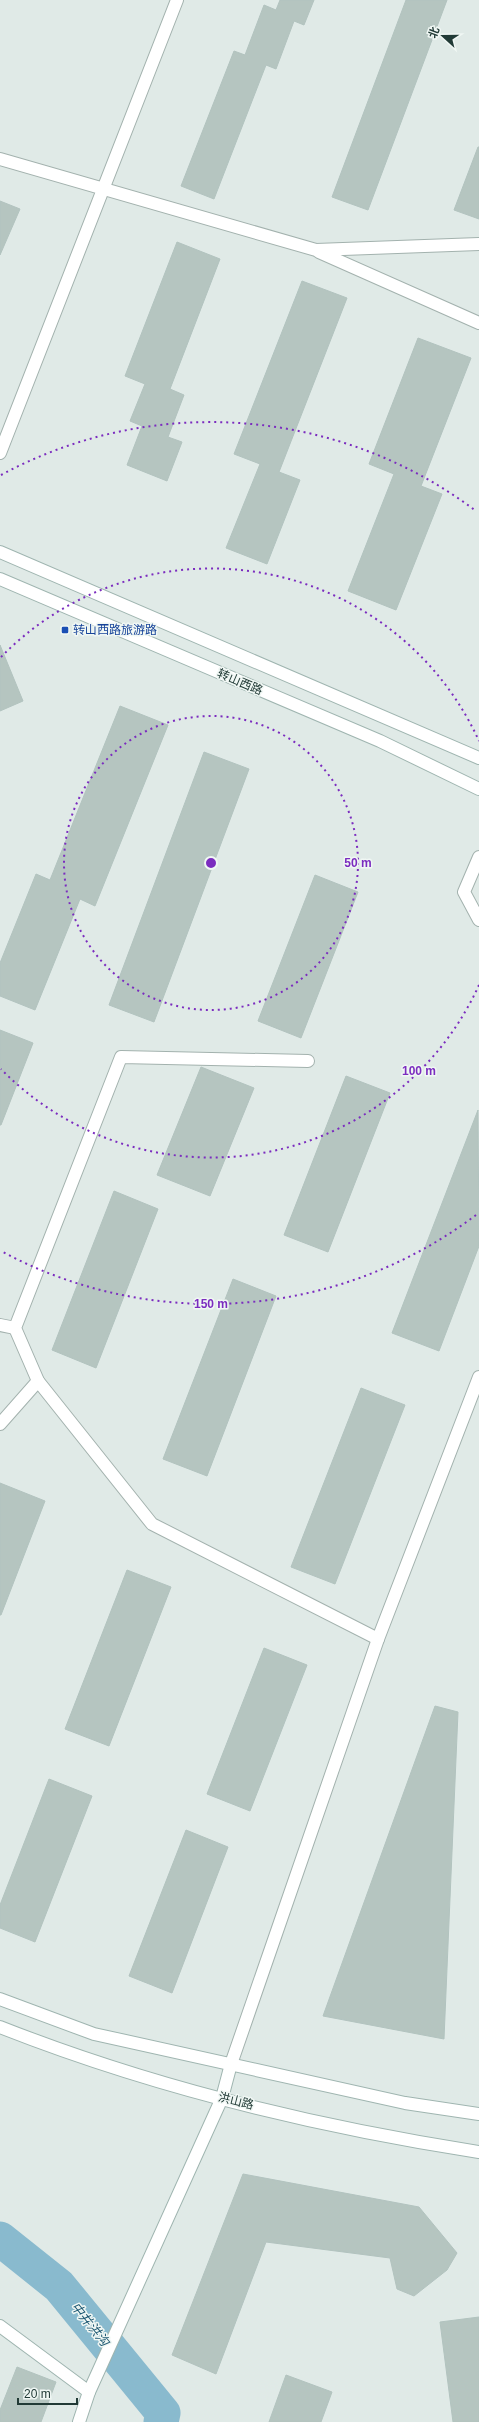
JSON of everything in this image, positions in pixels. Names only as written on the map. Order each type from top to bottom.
[{"type":"street","points":[[0,453],[178,0]]},
{"type":"street","points":[[0,159],[316,250],[479,323]]},
{"type":"street","points":[[316,250],[479,244]]},
{"type":"street","name":"转山西路","points":[[0,552],[479,758]]},
{"type":"street","name":"转山西路","points":[[0,578],[380,741],[479,789]]},
{"type":"street","points":[[479,857],[464,892],[479,920]]},
{"type":"street","points":[[308,1061],[121,1057],[15,1328],[38,1381],[152,1524],[378,1639]]},
{"type":"street","points":[[0,1325],[15,1328]]},
{"type":"street","points":[[79,2422],[89,2392],[222,2098],[231,2064],[378,1639],[479,1377]]},
{"type":"street","points":[[0,1424],[38,1381]]},
{"type":"street","points":[[0,1999],[94,2034],[405,2103],[479,2114]]},
{"type":"street","name":"洪山路","points":[[0,2027],[154,2080],[222,2098],[422,2143],[479,2152]]},
{"type":"street","points":[[0,2326],[89,2392]]},
{"type":"building","points":[[280,0],[314,0],[304,25],[294,21],[276,69],[266,65],[214,199],[181,186],[234,51],[245,55],[264,5],[276,10]]},
{"type":"building","points":[[406,0],[447,0],[368,210],[332,197]]},
{"type":"building","points":[[479,147],[479,219],[454,210]]},
{"type":"building","points":[[0,201],[20,209],[0,255]]},
{"type":"building","points":[[177,242],[220,259],[170,389],[184,395],[168,437],[182,442],[167,481],[127,465],[142,426],[130,421],[145,384],[125,376]]},
{"type":"building","points":[[302,281],[347,298],[279,472],[300,480],[267,564],[226,548],[260,464],[234,454]]},
{"type":"building","points":[[418,338],[471,358],[421,486],[442,494],[396,610],[348,591],[394,474],[369,464]]},
{"type":"building","points":[[0,645],[23,701],[0,711]]},
{"type":"building","points":[[120,706],[168,725],[95,906],[80,899],[35,1010],[0,996],[0,963],[36,874],[50,880]]},
{"type":"building","points":[[204,752],[249,769],[154,1022],[109,1005]]},
{"type":"building","points":[[315,875],[358,892],[301,1038],[258,1021]]},
{"type":"building","points":[[0,1030],[33,1043],[1,1125],[0,1125]]},
{"type":"building","points":[[201,1067],[254,1088],[210,1196],[157,1175]]},
{"type":"building","points":[[346,1076],[390,1093],[328,1252],[284,1235]]},
{"type":"building","points":[[478,1110],[479,1246],[439,1351],[392,1333]]},
{"type":"building","points":[[114,1191],[158,1209],[96,1368],[52,1350]]},
{"type":"building","points":[[233,1279],[276,1296],[207,1476],[163,1459]]},
{"type":"building","points":[[361,1388],[405,1405],[335,1584],[291,1567]]},
{"type":"building","points":[[0,1483],[45,1501],[1,1615],[0,1615]]},
{"type":"building","points":[[127,1570],[171,1587],[109,1746],[65,1729]]},
{"type":"building","points":[[264,1648],[307,1665],[250,1811],[207,1794]]},
{"type":"building","points":[[435,1706],[458,1712],[444,2039],[323,2016]]},
{"type":"building","points":[[49,1779],[92,1796],[35,1942],[0,1928],[0,1905]]},
{"type":"building","points":[[186,1830],[228,1847],[172,1993],[129,1976]]},
{"type":"building","points":[[243,2174],[419,2207],[457,2253],[447,2270],[414,2296],[397,2289],[390,2258],[266,2242],[216,2374],[172,2355]]},
{"type":"building","points":[[479,2317],[479,2422],[453,2422],[440,2322]]},
{"type":"building","points":[[17,2367],[56,2382],[41,2422],[0,2422],[0,2410]]},
{"type":"building","points":[[286,2375],[332,2392],[321,2422],[269,2422]]},
{"type":"waterway","name":"中井洪沟","points":[[0,2239],[59,2286],[163,2413],[161,2422]]},
{"type":"place","name":"转山西路旅游路","points":[[65,630]]}]
